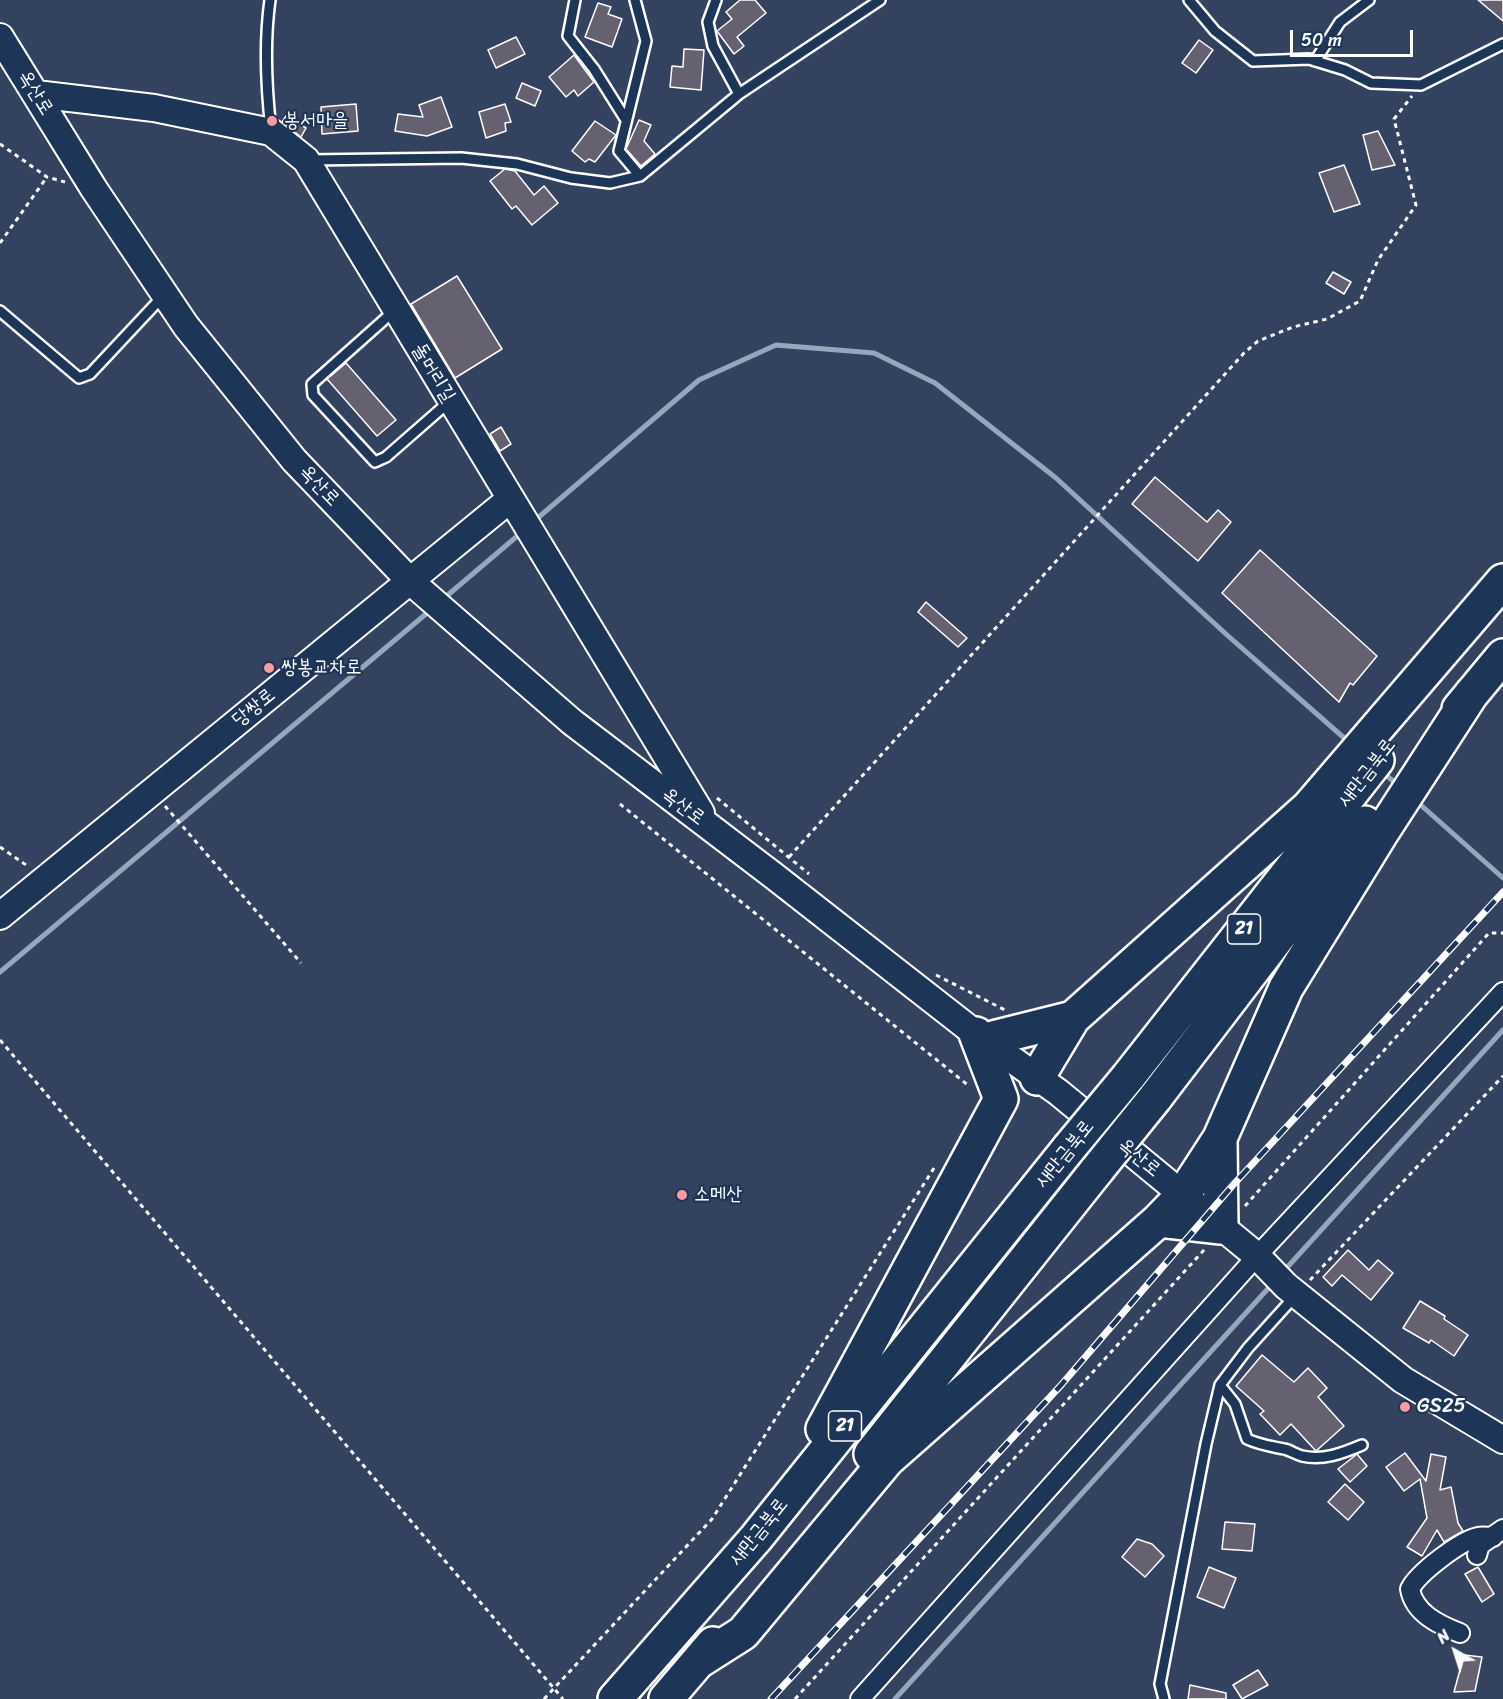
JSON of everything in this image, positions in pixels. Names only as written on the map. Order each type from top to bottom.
[{"type":"highway","points":[[699,1661],[743,1633],[887,1460],[1159,1220],[1183,1195],[1220,1138],[1370,790],[1407,743],[1503,581]]},
{"type":"highway","name":"새만금북로","points":[[1407,743],[1503,599]]},
{"type":"highway","name":"새만금북로","points":[[1407,743],[1472,693],[1503,656]]},
{"type":"highway","points":[[784,1500],[999,1103],[1048,1085],[1073,1018],[1309,807],[1370,790],[1407,743]]},
{"type":"highway","name":"새만금북로","points":[[615,1699],[749,1547],[784,1500],[1069,1148],[1370,790]]},
{"type":"highway","name":"새만금북로","points":[[666,1699],[786,1561],[1155,1098],[1370,790]]},
{"type":"highway","points":[[999,1103],[980,1037],[1073,1018]]},
{"type":"highway","points":[[1159,1220],[1223,1229],[1220,1138]]},
{"type":"main road","name":"옥산로","points":[[0,37],[94,189],[186,326],[294,460],[415,586],[572,722],[980,1037],[1048,1085],[1403,1380],[1503,1440]]},
{"type":"main road","name":"돌머리길","points":[[36,94],[154,108],[271,132],[306,160],[509,500],[709,827]]},
{"type":"main road","name":"당쌍로","points":[[0,916],[415,586],[509,500]]},
{"type":"street","points":[[860,1699],[1503,992]]},
{"type":"street","points":[[1477,1555],[1480,1545],[1498,1533]]},
{"type":"street","points":[[1460,1633],[1434,1622],[1411,1598],[1410,1589],[1420,1575],[1464,1543],[1478,1537],[1498,1533]]},
{"type":"lane","points":[[270,0],[266,89],[271,132]]},
{"type":"lane","points":[[575,0],[568,36],[594,69],[626,120]]},
{"type":"lane","points":[[635,0],[646,41],[619,151],[640,176]]},
{"type":"lane","points":[[716,0],[708,22],[713,46],[739,94]]},
{"type":"lane","points":[[306,160],[461,158],[517,164],[571,178],[610,183],[640,176],[739,94],[880,0]]},
{"type":"lane","points":[[1189,0],[1215,31],[1253,60],[1315,61],[1345,70],[1371,83],[1421,85],[1503,44]]},
{"type":"lane","points":[[1315,61],[1340,22],[1369,0]]},
{"type":"lane","points":[[0,311],[79,378],[90,374],[165,294]]},
{"type":"lane","points":[[395,310],[312,384],[313,395],[375,462],[386,457],[450,401]]},
{"type":"lane","points":[[1164,1699],[1160,1684],[1206,1444],[1220,1385],[1292,1290]]},
{"type":"lane","points":[[1220,1385],[1235,1404],[1247,1439],[1263,1446],[1287,1449],[1299,1456],[1315,1458],[1340,1454],[1362,1445]]},
{"type":"path","points":[[788,858],[1244,353],[1258,341],[1293,327],[1326,319],[1360,300],[1378,260],[1416,205],[1394,119],[1421,85]]},
{"type":"path","points":[[0,144],[47,177],[94,189]]},
{"type":"path","points":[[0,243],[47,177]]},
{"type":"path","points":[[712,794],[816,880]]},
{"type":"path","points":[[620,804],[999,1103]]},
{"type":"path","points":[[175,817],[301,963]]},
{"type":"path","points":[[0,847],[45,879]]},
{"type":"path","points":[[795,1699],[1092,1375],[1489,933],[1503,933]]},
{"type":"path","points":[[935,974],[1013,1014]]},
{"type":"path","points":[[0,1040],[563,1699]]},
{"type":"path","points":[[1292,1290],[1503,1076]]},
{"type":"path","points":[[544,1699],[712,1519],[937,1163]]},
{"type":"building","points":[[740,0],[755,0],[766,13],[737,37],[744,46],[734,54],[717,31],[732,19],[726,12]]},
{"type":"building","points":[[1478,0],[1503,0],[1503,21]]},
{"type":"building","points":[[598,3],[611,7],[608,14],[622,19],[612,47],[585,37]]},
{"type":"building","points":[[516,37],[525,54],[496,68],[488,50]]},
{"type":"building","points":[[1199,40],[1213,50],[1196,73],[1182,63]]},
{"type":"building","points":[[684,49],[704,50],[701,90],[670,87],[672,66],[683,67]]},
{"type":"building","points":[[574,55],[594,82],[578,96],[574,90],[566,97],[549,77]]},
{"type":"building","points":[[522,83],[541,91],[535,106],[516,98]]},
{"type":"building","points":[[441,97],[452,127],[427,136],[395,131],[398,114],[423,117],[419,105]]},
{"type":"building","points":[[356,104],[358,131],[322,134],[321,107]]},
{"type":"building","points":[[505,104],[511,122],[505,123],[506,131],[486,138],[479,112]]},
{"type":"building","points":[[286,116],[306,128],[301,137],[282,122]]},
{"type":"building","points":[[639,120],[651,125],[644,141],[655,154],[641,166],[626,149]]},
{"type":"building","points":[[595,121],[616,135],[595,162],[589,159],[585,162],[572,151]]},
{"type":"building","points":[[1378,131],[1395,165],[1372,170],[1363,135]]},
{"type":"building","points":[[1344,165],[1360,204],[1334,212],[1319,173]]},
{"type":"building","points":[[505,169],[515,171],[534,195],[544,186],[558,203],[532,225],[516,206],[512,209],[490,181]]},
{"type":"building","points":[[1333,272],[1351,282],[1344,294],[1326,283]]},
{"type":"building","points":[[457,276],[502,349],[455,378],[411,304]]},
{"type":"building","points":[[346,363],[396,420],[377,436],[327,379]]},
{"type":"building","points":[[501,427],[511,444],[500,451],[490,434]]},
{"type":"building","points":[[1155,477],[1207,522],[1218,510],[1231,522],[1198,561],[1132,504]]},
{"type":"building","points":[[1260,550],[1377,656],[1353,685],[1350,683],[1339,702],[1222,593]]},
{"type":"building","points":[[926,602],[967,638],[958,647],[918,612]]},
{"type":"building","points":[[1348,1250],[1369,1270],[1378,1260],[1393,1273],[1371,1300],[1342,1275],[1332,1286],[1323,1277]]},
{"type":"building","points":[[1420,1301],[1445,1316],[1444,1319],[1468,1335],[1454,1356],[1431,1340],[1429,1343],[1403,1328]]},
{"type":"building","points":[[1262,1355],[1294,1382],[1308,1368],[1327,1388],[1318,1397],[1344,1426],[1316,1451],[1291,1424],[1280,1435],[1260,1414],[1264,1411],[1236,1386]]},
{"type":"building","points":[[1405,1453],[1426,1481],[1431,1454],[1446,1457],[1440,1490],[1451,1487],[1458,1523],[1463,1531],[1444,1542],[1437,1530],[1422,1556],[1407,1547],[1427,1518],[1420,1479],[1404,1491],[1386,1467]]},
{"type":"building","points":[[1357,1454],[1367,1466],[1350,1482],[1338,1469]]},
{"type":"building","points":[[1345,1484],[1364,1502],[1348,1520],[1328,1502]]},
{"type":"building","points":[[1225,1522],[1255,1524],[1252,1551],[1222,1549]]},
{"type":"building","points":[[1137,1539],[1152,1544],[1164,1556],[1145,1577],[1122,1557]]},
{"type":"building","points":[[1209,1567],[1236,1578],[1224,1608],[1197,1597]]},
{"type":"building","points":[[1478,1567],[1494,1594],[1482,1602],[1465,1574]]},
{"type":"building","points":[[1464,1655],[1482,1657],[1475,1691],[1454,1692]]},
{"type":"building","points":[[1258,1670],[1268,1685],[1242,1699],[1233,1685]]},
{"type":"building","points":[[1190,1685],[1226,1693],[1226,1699],[1188,1699]]},
{"type":"waterway","points":[[533,522],[699,380],[776,345],[874,353],[935,383],[1056,478],[1227,635],[1351,744]]},
{"type":"waterway","points":[[442,600],[522,532]]},
{"type":"waterway","points":[[0,972],[433,608]]},
{"type":"waterway","points":[[1382,772],[1398,785]]},
{"type":"waterway","points":[[1414,799],[1503,878]]},
{"type":"waterway","points":[[1282,1273],[1503,1030]]},
{"type":"waterway","points":[[895,1699],[1274,1282]]},
{"type":"railway","points":[[771,1699],[1062,1384],[1233,1185],[1503,892]]},
{"type":"place","name":"봉서마을","points":[[272,121]]},
{"type":"place","name":"쌍봉교차로","points":[[269,668]]},
{"type":"place","name":"소메산","points":[[682,1195]]},
{"type":"place","name":"GS25","points":[[1405,1407]]}]
